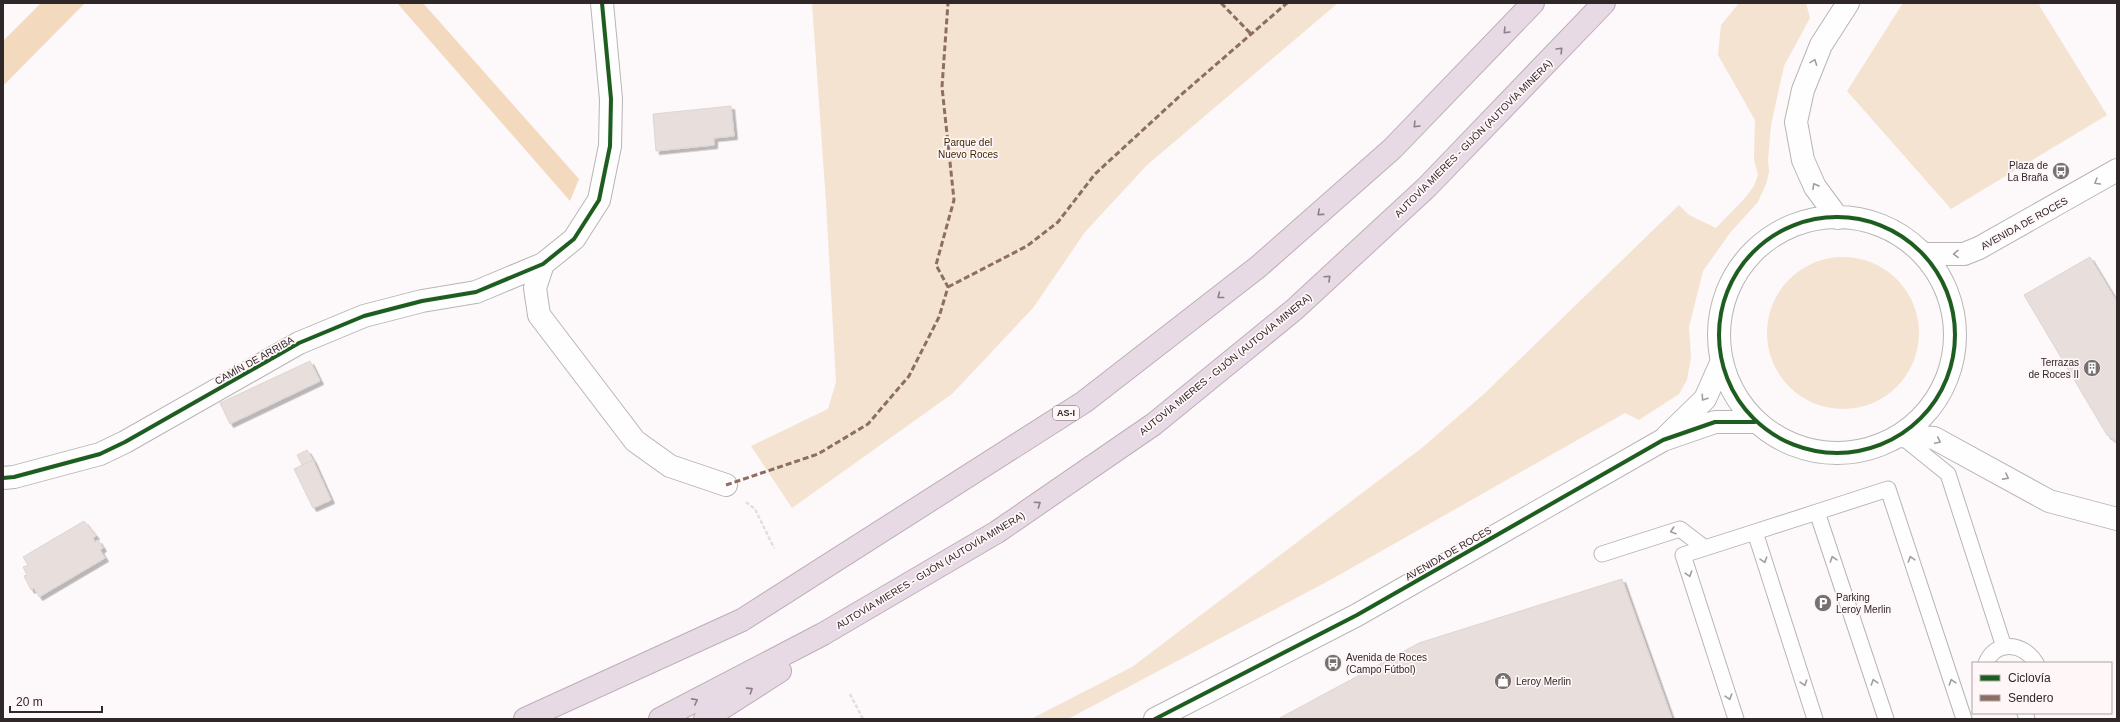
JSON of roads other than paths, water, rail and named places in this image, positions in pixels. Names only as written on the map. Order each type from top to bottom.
[{"type":"highway","name":"AS-I","points":[[525,719],[742,620],[1084,402],[1258,267],[1392,149],[1533,3]]},
{"type":"highway","name":"AUTOVÍA MIERES - GIJÓN (AUTOVÍA MINERA)","points":[[660,719],[823,634],[997,532],[1154,424],[1295,309],[1427,186],[1604,3]]},
{"type":"highway","points":[[705,719],[997,532]]},
{"type":"street","name":"CAMÍN DE ARRIBA","points":[[3,478],[14,477],[100,454],[125,442],[299,343],[364,316],[422,301],[476,292],[543,264],[574,239],[599,200],[610,146],[611,99],[602,3]]},
{"type":"street","points":[[1838,218],[1815,188],[1803,160],[1796,122],[1803,90],[1820,45],[1848,3]]},
{"type":"street","name":"AVENIDA DE ROCES","points":[[1925,254],[1964,254],[1979,248],[2117,170]]},
{"type":"street","points":[[1901,436],[1932,408],[1952,370],[1957,329],[1947,289],[1925,254],[1892,229],[1862,218],[1820,217],[1783,229],[1750,253],[1730,282],[1718,322],[1721,363],[1730,389],[1755,422],[1790,445],[1842,454],[1901,436],[1934,438],[2049,501],[2117,519]]},
{"type":"street","points":[[543,264],[535,288],[539,315],[634,441],[670,466],[726,485]]},
{"type":"street","name":"AVENIDA DE ROCES","points":[[1663,440],[1704,399],[1721,363]]},
{"type":"street","name":"AVENIDA DE ROCES","points":[[1155,719],[1357,615],[1663,440],[1715,422],[1755,422]]},
{"type":"lane","points":[[1901,436],[1948,474],[2004,647]]},
{"type":"lane","points":[[1736,719],[1683,555],[1888,489],[1964,719]]},
{"type":"lane","points":[[1817,512],[1886,719]]},
{"type":"lane","points":[[1602,554],[1680,529],[1705,548]]},
{"type":"lane","points":[[1755,532],[1815,719]]},
{"type":"lane","points":[[1987,662],[1994,652],[2004,647],[2014,646],[2024,650],[2035,662]]},
{"type":"place","name":"Plaza de La Braña","points":[[2061,171]]},
{"type":"place","name":"Terrazas de Roces II","points":[[2092,368]]},
{"type":"place","name":"Parking Leroy Merlin","points":[[1823,603]]},
{"type":"place","name":"Avenida de Roces (Campo Fútbol)","points":[[1333,663]]},
{"type":"place","name":"Leroy Merlin","points":[[1503,681]]},
{"type":"park label","name":"Parque del Nuevo Roces","points":[[968,148]]}]
